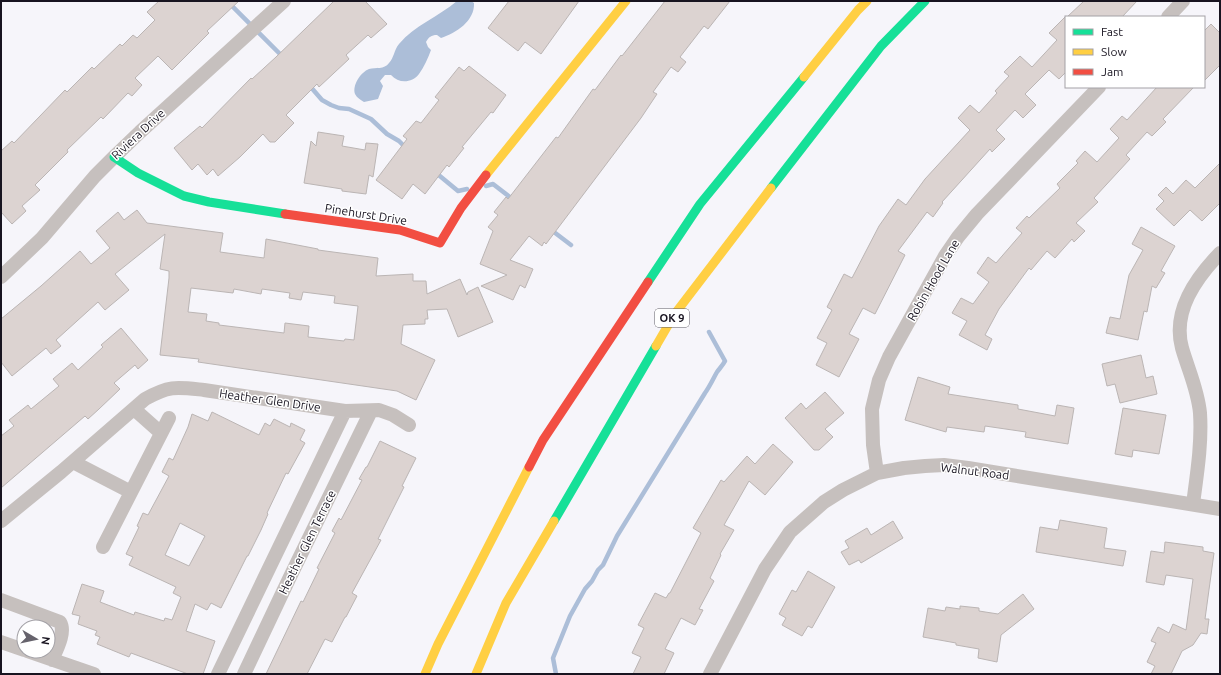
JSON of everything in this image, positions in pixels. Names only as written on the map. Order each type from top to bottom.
[{"type":"main road","name":"Pinehurst Drive","points":[[114,157],[138,173],[184,196],[262,211],[400,230],[440,243],[469,196],[626,1]]},
{"type":"main road","points":[[425,674],[438,644],[543,440],[700,204],[858,10],[867,1]]},
{"type":"main road","name":"OK 9","points":[[476,674],[506,603],[674,315],[881,46],[925,1]]},
{"type":"street","name":"Riviera Drive","points":[[1,277],[42,238],[95,176],[114,157],[284,1]]},
{"type":"street","points":[[1169,16],[1183,1]]},
{"type":"street","name":"Robin Hood Lane","points":[[877,473],[873,445],[872,409],[879,380],[889,357],[945,256],[977,214],[1099,88]]},
{"type":"street","points":[[1193,504],[1200,448],[1200,413],[1193,382],[1182,346],[1180,324],[1184,306],[1190,293],[1204,272],[1220,253]]},
{"type":"street","name":"Heather Glen Drive","points":[[1,521],[73,462],[145,399],[160,390],[183,388],[345,411],[379,410],[393,415],[409,425]]},
{"type":"street","points":[[134,409],[161,433]]},
{"type":"street","name":"Heather Glen Terrace","points":[[218,674],[345,411]]},
{"type":"street","name":"Heather Glen Terrace","points":[[244,674],[371,411]]},
{"type":"street","points":[[103,547],[169,418]]},
{"type":"street","points":[[73,462],[131,492]]},
{"type":"street","name":"Walnut Road","points":[[710,674],[765,568],[790,532],[824,502],[843,490],[877,473],[904,468],[944,465],[1220,508]]},
{"type":"street","points":[[1,600],[60,622],[62,632],[52,660],[94,674]]},
{"type":"street","points":[[1,642],[16,647]]},
{"type":"water","points":[[457,1],[471,1],[474,3],[468,21],[453,33],[441,38],[437,35],[433,35],[429,38],[426,42],[431,50],[423,68],[416,77],[409,81],[402,81],[391,75],[385,75],[380,81],[383,86],[378,99],[364,102],[357,97],[354,90],[358,79],[363,73],[369,69],[385,67],[391,61],[397,46],[405,37]]},
{"type":"building","points":[[159,1],[239,1],[207,31],[209,33],[172,70],[158,56],[135,78],[142,85],[132,96],[128,93],[103,119],[101,117],[67,150],[68,152],[35,185],[40,190],[22,206],[26,211],[12,224],[1,212],[1,151],[12,141],[14,143],[65,90],[67,92],[92,67],[94,69],[120,44],[122,46],[133,35],[137,38],[155,20],[147,12]]},
{"type":"building","points":[[334,1],[365,1],[387,24],[371,38],[368,35],[346,55],[349,59],[319,87],[317,84],[286,115],[294,123],[275,142],[270,142],[263,134],[218,176],[213,169],[207,175],[198,164],[192,170],[174,148],[200,126],[202,128],[251,78],[252,79],[276,57]]},
{"type":"building","points":[[509,1],[579,1],[541,54],[525,42],[518,51],[488,28]]},
{"type":"building","points":[[665,1],[730,1],[708,29],[704,26],[680,57],[686,62],[678,72],[671,67],[653,92],[657,94],[641,118],[546,244],[544,242],[542,246],[529,236],[510,260],[533,269],[525,288],[520,285],[513,300],[481,286],[507,275],[480,264],[493,231],[488,227],[498,215],[494,212],[506,197],[508,199],[556,137],[558,138],[593,89],[595,90],[621,55],[622,56]]},
{"type":"building","points":[[1084,1],[1137,1],[1123,16],[1068,16]]},
{"type":"building","points":[[1065,17],[1065,73],[1059,79],[1049,70],[1025,94],[1036,105],[1023,118],[1015,110],[996,130],[1005,139],[992,152],[990,149],[942,202],[943,203],[933,217],[927,212],[898,251],[905,255],[875,314],[863,308],[849,334],[859,339],[839,377],[816,365],[827,343],[817,338],[832,310],[827,307],[844,274],[852,278],[879,226],[898,199],[906,205],[925,179],[970,130],[958,118],[970,105],[979,113],[997,93],[995,91],[1009,76],[1004,72],[1020,56],[1032,67],[1057,40],[1049,33]]},
{"type":"building","points":[[1211,24],[1220,33],[1220,65],[1205,80],[1205,30]]},
{"type":"building","points":[[469,66],[506,95],[493,113],[491,112],[462,147],[464,148],[449,167],[447,165],[425,194],[413,184],[402,199],[376,180],[407,139],[403,136],[416,121],[421,123],[439,100],[435,97],[459,67],[464,71]]},
{"type":"building","points":[[1156,88],[1193,88],[1163,119],[1166,122],[1152,136],[1147,132],[1126,155],[1130,159],[1094,198],[1098,202],[1076,223],[1085,231],[1074,242],[1072,239],[1055,258],[1047,251],[1031,270],[1029,268],[999,309],[985,335],[992,339],[987,350],[959,335],[967,321],[952,313],[961,298],[973,304],[989,282],[977,273],[988,257],[996,263],[1022,233],[1016,228],[1027,216],[1029,218],[1060,188],[1057,184],[1078,163],[1076,161],[1085,151],[1097,162],[1119,138],[1110,129],[1122,116],[1127,120]]},
{"type":"building","points":[[318,132],[344,136],[342,146],[365,150],[366,143],[378,144],[373,177],[369,175],[366,194],[342,191],[342,189],[304,183],[311,141],[316,146]]},
{"type":"building","points":[[1220,163],[1220,203],[1202,221],[1190,210],[1174,226],[1156,209],[1164,201],[1158,195],[1166,187],[1173,194],[1186,180],[1195,188]]},
{"type":"building","points":[[137,210],[147,223],[223,233],[220,252],[264,258],[266,239],[318,250],[378,258],[376,276],[413,274],[413,281],[426,281],[427,294],[460,279],[467,295],[468,292],[478,287],[493,322],[458,337],[447,309],[427,310],[428,319],[425,319],[425,324],[403,325],[401,344],[435,360],[416,400],[397,391],[198,362],[199,359],[160,355],[169,278],[169,271],[160,269],[165,234],[115,274],[129,290],[105,310],[98,302],[56,340],[61,346],[51,354],[46,348],[12,376],[1,362],[1,319],[80,251],[91,264],[110,248],[96,231],[118,212],[124,220]],"holes":[[[191,288],[233,293],[234,289],[261,294],[262,289],[290,293],[289,298],[301,300],[303,292],[335,296],[334,303],[358,306],[354,340],[345,339],[344,341],[308,337],[309,326],[285,323],[284,333],[219,325],[219,323],[206,321],[207,314],[188,312]]]},
{"type":"building","points":[[1141,227],[1175,246],[1161,271],[1165,273],[1156,288],[1152,286],[1147,312],[1144,311],[1138,340],[1106,333],[1110,317],[1120,319],[1129,275],[1143,250],[1132,244]]},
{"type":"building","points":[[121,328],[148,360],[138,369],[135,365],[114,383],[120,389],[88,419],[85,416],[1,488],[1,436],[14,426],[9,420],[28,405],[31,409],[59,386],[53,379],[72,363],[78,370],[103,347],[101,345]]},
{"type":"building","points":[[1141,355],[1146,378],[1153,376],[1157,394],[1120,403],[1115,384],[1107,386],[1102,364]]},
{"type":"building","points":[[918,377],[950,387],[948,394],[1018,405],[1018,409],[1055,416],[1057,405],[1074,408],[1068,444],[1025,437],[1026,432],[985,426],[984,432],[947,427],[946,432],[905,420]]},
{"type":"building","points":[[825,392],[844,413],[825,429],[833,437],[819,450],[814,450],[785,418],[801,403],[806,409]]},
{"type":"building","points":[[1123,408],[1166,415],[1159,454],[1133,450],[1132,457],[1115,454]]},
{"type":"building","points":[[212,412],[259,435],[265,423],[270,426],[274,419],[290,427],[291,423],[305,430],[300,440],[305,443],[288,474],[286,473],[267,513],[268,514],[261,530],[221,608],[211,603],[207,610],[195,604],[186,631],[215,641],[203,674],[188,674],[131,653],[129,657],[97,644],[100,637],[95,635],[97,631],[78,624],[80,616],[72,614],[82,584],[104,591],[100,602],[134,615],[135,612],[164,621],[165,618],[172,620],[181,597],[173,593],[176,587],[129,565],[133,557],[126,554],[139,527],[137,526],[143,513],[148,515],[169,476],[162,472],[169,458],[173,460],[188,427],[192,414],[208,421]],"holes":[[[180,523],[205,536],[189,566],[165,555]]]},
{"type":"building","points":[[380,441],[416,458],[402,486],[404,487],[378,539],[381,540],[352,593],[357,596],[332,642],[325,639],[307,674],[266,674],[301,601],[303,602],[319,569],[317,568],[335,533],[332,531],[339,518],[341,520],[362,480],[359,479]]},
{"type":"building","points":[[773,444],[793,462],[765,495],[749,481],[724,525],[734,530],[720,554],[721,555],[710,578],[714,581],[699,609],[703,610],[695,625],[681,618],[665,649],[674,653],[664,674],[633,674],[641,657],[632,653],[644,628],[638,625],[655,593],[666,598],[670,593],[701,533],[693,528],[721,480],[724,482],[747,456],[755,464]]},
{"type":"building","points":[[1060,520],[1107,528],[1104,548],[1126,551],[1123,566],[1036,552],[1040,527],[1058,530]]},
{"type":"building","points":[[893,521],[903,538],[861,563],[859,560],[849,565],[841,552],[849,548],[845,541],[867,528],[871,535]]},
{"type":"building","points":[[1165,542],[1203,547],[1203,551],[1214,553],[1205,619],[1209,619],[1207,634],[1201,633],[1193,645],[1182,651],[1171,674],[1151,674],[1155,666],[1147,662],[1156,643],[1151,641],[1158,627],[1169,633],[1173,624],[1186,630],[1193,579],[1166,575],[1164,585],[1146,582],[1151,551],[1164,553]]},
{"type":"building","points":[[808,571],[835,587],[812,628],[808,626],[802,636],[782,625],[786,618],[779,614],[792,590],[796,592]]},
{"type":"building","points":[[1023,594],[1034,609],[1001,635],[997,662],[978,658],[979,649],[923,637],[928,608],[945,611],[946,607],[960,609],[960,606],[979,608],[979,611],[998,614]]},
{"type":"waterway","points":[[227,1],[284,58]]},
{"type":"waterway","points":[[309,85],[322,100],[331,105],[349,109],[371,119],[387,134],[399,141],[406,148]]},
{"type":"waterway","points":[[435,172],[458,191],[467,189]]},
{"type":"waterway","points":[[486,186],[493,184],[515,201]]},
{"type":"waterway","points":[[550,229],[571,245]]},
{"type":"waterway","points":[[556,674],[553,658],[570,616],[585,589],[603,565],[617,536],[725,361],[709,332]]},
{"type":"traffic: fast","points":[[771,188],[881,46],[925,1]]},
{"type":"traffic: fast","points":[[648,282],[700,204],[804,77]]},
{"type":"traffic: fast","points":[[114,157],[138,173],[184,196],[209,202],[285,214]]},
{"type":"traffic: fast","points":[[554,521],[656,346]]},
{"type":"traffic: slow","points":[[486,175],[626,1]]},
{"type":"traffic: slow","points":[[804,77],[867,1]]},
{"type":"traffic: slow","points":[[656,346],[674,315],[771,188]]},
{"type":"traffic: slow","points":[[425,674],[438,644],[529,467]]},
{"type":"traffic: slow","points":[[476,674],[506,603],[554,521]]},
{"type":"traffic: jam","points":[[285,214],[400,230],[440,243],[461,208],[486,175]]},
{"type":"traffic: jam","points":[[529,467],[543,440],[648,282]]}]
